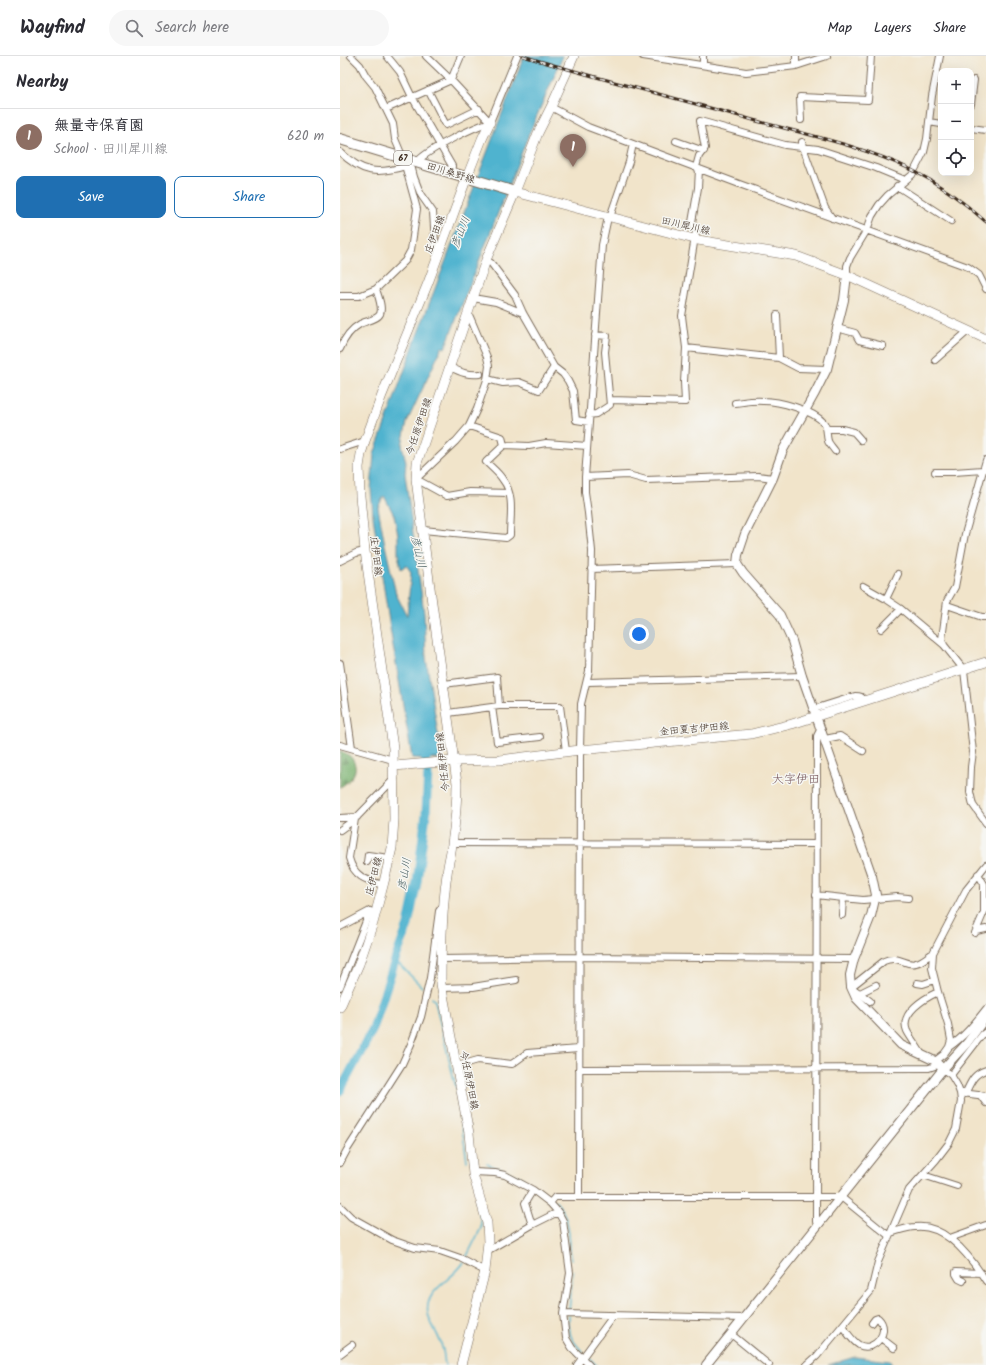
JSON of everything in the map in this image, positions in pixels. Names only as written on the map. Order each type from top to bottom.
[{"type":"main road","points":[[515,192],[538,133],[574,56]]},
{"type":"main road","name":"庄伊田線","points":[[340,1007],[359,964],[373,909],[383,885],[392,848],[394,819],[395,764],[365,551],[359,467],[365,440],[467,177],[490,122]]},
{"type":"main road","name":"田川桑野線","points":[[340,138],[404,162],[417,162],[515,192]]},
{"type":"main road","name":"田川犀川線","points":[[515,192],[694,239],[796,256],[847,275],[986,339]]},
{"type":"main road","name":"今任原伊田線","points":[[461,1365],[485,1271],[488,1242],[486,1223],[473,1172],[469,1133],[442,988],[441,959],[444,904],[457,797],[448,713],[416,479],[417,463],[421,447],[486,260],[515,192]]},
{"type":"main road","name":"金田夏吉伊田線","points":[[395,764],[500,760],[566,751],[751,734],[792,724],[816,713],[864,701],[986,662]]},
{"type":"street","points":[[340,296],[359,296],[376,289],[405,260],[411,250],[417,209],[404,162],[394,139],[393,124],[375,87],[366,76],[360,65],[351,56]]},
{"type":"street","points":[[387,56],[400,72],[412,97],[441,146],[452,166],[451,172]]},
{"type":"street","points":[[426,56],[451,80],[490,122]]},
{"type":"street","points":[[386,108],[451,80],[461,56]]},
{"type":"street","points":[[490,122],[517,56]]},
{"type":"street","points":[[643,56],[746,72],[796,66],[827,56]]},
{"type":"street","points":[[703,56],[703,65]]},
{"type":"street","points":[[796,56],[796,66]]},
{"type":"street","points":[[801,120],[800,97],[868,100],[871,56]]},
{"type":"street","points":[[939,68],[940,56]]},
{"type":"street","points":[[938,85],[929,122],[924,152],[912,175],[897,186],[878,204],[867,230],[850,258],[847,266],[844,300],[827,369],[783,450],[772,478],[745,534],[738,555],[737,564],[743,573],[780,615],[792,641],[802,676],[872,876],[876,895],[875,900],[871,916],[854,959],[850,975],[851,987],[856,998],[901,1045],[939,1065],[951,1075],[963,1093],[983,1095],[986,1104]]},
{"type":"street","points":[[428,90],[446,125],[479,109]]},
{"type":"street","points":[[551,107],[588,126],[633,144],[968,267],[979,274],[986,289]]},
{"type":"street","points":[[610,400],[685,402],[684,382],[686,348],[682,316],[696,231],[692,222],[698,188],[699,156],[705,148],[700,121],[785,145],[803,145],[818,149],[876,168],[905,180]]},
{"type":"street","points":[[417,162],[422,156],[480,125],[490,122]]},
{"type":"street","points":[[929,122],[938,124]]},
{"type":"street","points":[[974,128],[986,130]]},
{"type":"street","points":[[676,141],[704,151]]},
{"type":"street","points":[[579,1197],[580,750],[581,704],[588,682],[589,671],[592,551],[584,492],[602,245],[609,217],[629,162],[633,144]]},
{"type":"street","points":[[803,145],[824,208],[832,218]]},
{"type":"street","points":[[340,152],[350,162],[378,172],[395,170],[404,162]]},
{"type":"street","points":[[404,162],[412,169],[421,195],[433,212],[435,243],[439,250]]},
{"type":"street","points":[[897,186],[951,221]]},
{"type":"street","points":[[486,260],[491,263],[515,295],[523,313],[554,367],[563,374],[573,391],[575,418],[579,421],[589,422]]},
{"type":"street","points":[[340,348],[348,335],[358,325],[380,315],[381,308],[376,289]]},
{"type":"street","points":[[473,298],[496,302],[523,313]]},
{"type":"street","points":[[468,313],[487,358],[487,379],[477,409],[469,426],[456,441],[416,479],[447,496],[470,492],[509,493]]},
{"type":"street","points":[[777,315],[779,358]]},
{"type":"street","points":[[837,328],[855,333],[859,340],[883,346]]},
{"type":"street","points":[[935,360],[968,331]]},
{"type":"street","points":[[589,414],[596,414],[610,405],[605,352],[607,336],[595,335]]},
{"type":"street","points":[[686,348],[779,358],[798,368],[827,369]]},
{"type":"street","points":[[450,367],[470,375],[480,374]]},
{"type":"street","points":[[487,379],[503,383],[519,382],[539,390],[554,367]]},
{"type":"street","points":[[735,403],[762,400],[794,406],[805,411],[820,419],[827,429],[828,442],[836,451]]},
{"type":"street","points":[[469,426],[502,437],[504,445]]},
{"type":"street","points":[[827,429],[842,429],[854,432],[862,440]]},
{"type":"street","points":[[340,448],[365,440]]},
{"type":"street","points":[[423,530],[506,538],[510,535],[512,518],[509,493],[504,480],[486,462],[504,445],[529,446],[546,443],[587,446]]},
{"type":"street","points":[[944,645],[942,639],[947,601],[954,588],[966,534],[986,460]]},
{"type":"street","points":[[935,472],[983,470]]},
{"type":"street","points":[[585,477],[628,474],[646,480],[758,476],[772,478]]},
{"type":"street","points":[[340,561],[356,553],[365,551]]},
{"type":"street","points":[[591,568],[737,564]]},
{"type":"street","points":[[886,599],[898,574]]},
{"type":"street","points":[[863,586],[901,609],[944,645],[964,670],[973,752],[970,792],[974,805],[986,823]]},
{"type":"street","points":[[947,605],[986,617]]},
{"type":"street","points":[[881,629],[901,609]]},
{"type":"street","points":[[340,663],[352,748]]},
{"type":"street","points":[[588,682],[802,676]]},
{"type":"street","points":[[444,684],[498,677],[499,706]]},
{"type":"street","points":[[448,713],[499,706],[560,706],[566,751]]},
{"type":"street","points":[[492,707],[497,742],[540,737]]},
{"type":"street","points":[[819,1224],[816,1222],[816,844],[817,736],[818,732],[822,731]]},
{"type":"street","points":[[825,740],[840,736],[863,750]]},
{"type":"street","points":[[340,745],[395,764]]},
{"type":"street","points":[[340,830],[356,818],[394,779]]},
{"type":"street","points":[[340,818],[356,818]]},
{"type":"street","points":[[356,818],[349,858],[351,864],[358,874],[364,879],[383,885]]},
{"type":"street","points":[[452,843],[816,844]]},
{"type":"street","points":[[367,862],[368,855],[389,858]]},
{"type":"street","points":[[706,1365],[841,1197],[939,1065],[949,1047],[951,1040],[932,968],[933,953],[966,890],[986,865]]},
{"type":"street","points":[[978,874],[984,884],[984,912],[976,932],[986,929]]},
{"type":"street","points":[[816,895],[875,900],[897,897],[908,898]]},
{"type":"street","points":[[842,915],[843,898]]},
{"type":"street","points":[[340,1163],[402,1064],[412,1044],[422,1017],[430,978],[439,911],[444,904]]},
{"type":"street","points":[[340,926],[373,909]]},
{"type":"street","points":[[340,987],[373,909]]},
{"type":"street","points":[[851,987],[884,961],[895,958],[911,964],[916,964],[933,953]]},
{"type":"street","points":[[441,959],[579,957],[854,959]]},
{"type":"street","points":[[442,988],[473,987],[516,980]]},
{"type":"street","points":[[917,983],[923,984],[935,980]]},
{"type":"street","points":[[860,993],[876,985]]},
{"type":"street","points":[[851,987],[870,1001]]},
{"type":"street","points":[[922,1055],[907,1032],[906,1022],[909,1014],[915,1006],[938,992]]},
{"type":"street","points":[[949,1047],[958,1041],[970,1029],[986,1009]]},
{"type":"street","points":[[580,1069],[928,1068],[939,1065],[967,1043],[986,1017]]},
{"type":"street","points":[[951,1075],[982,1035],[986,1032]]},
{"type":"street","points":[[456,1066],[478,1060],[512,1064],[527,1054],[580,1049]]},
{"type":"street","points":[[807,1365],[817,1356],[871,1291],[878,1262],[909,1190],[949,1143],[956,1129],[963,1093],[973,1077],[986,1070]]},
{"type":"street","points":[[473,1172],[506,1175],[551,1203],[563,1220],[570,1273],[566,1338],[572,1348],[584,1356],[589,1365]]},
{"type":"street","points":[[923,1175],[957,1186]]},
{"type":"street","points":[[532,1190],[525,1203],[532,1225]]},
{"type":"street","points":[[551,1203],[556,1196],[841,1197],[890,1234]]},
{"type":"street","points":[[340,1206],[351,1217],[392,1240],[415,1248],[440,1251],[460,1258],[485,1271]]},
{"type":"street","points":[[487,1251],[558,1212]]},
{"type":"street","points":[[950,1238],[986,1225]]},
{"type":"street","points":[[890,1234],[914,1226],[932,1229],[950,1238],[978,1267],[986,1281]]},
{"type":"street","points":[[963,1281],[959,1279],[956,1272],[981,1273]]},
{"type":"street","points":[[567,1314],[743,1318]]},
{"type":"street","points":[[577,1365],[613,1316]]},
{"type":"street","points":[[842,1326],[854,1341],[860,1346],[866,1347],[878,1341],[881,1338],[883,1331],[882,1322],[878,1318],[872,1322]]},
{"type":"street","points":[[730,1334],[769,1365]]},
{"type":"street","points":[[881,1338],[894,1348]]},
{"type":"street","points":[[340,1354],[352,1345]]},
{"type":"green space","points":[[340,752],[348,755],[354,761],[355,769],[351,778],[340,787]]},
{"type":"water","points":[[524,56],[563,56],[529,134],[445,348],[442,347],[407,422],[402,445],[406,462],[405,474],[424,613],[426,658],[442,759],[412,758],[373,517],[371,489],[374,454],[418,333]],"holes":[[[384,496],[394,515],[398,535],[398,554],[401,569],[406,565],[411,572],[407,616],[396,594],[385,545],[378,507]]]},
{"type":"water","points":[[855,1357],[890,1361],[892,1365],[828,1365]]},
{"type":"waterway","name":"彦山川","points":[[340,1091],[373,1029],[408,925],[417,882],[426,814],[428,772],[425,757]]},
{"type":"waterway","points":[[395,960],[422,987]]},
{"type":"waterway","points":[[432,998],[435,1001],[456,1088]]},
{"type":"waterway","points":[[460,1112],[467,1161]]},
{"type":"waterway","points":[[487,1164],[520,1177],[552,1199]]},
{"type":"waterway","points":[[555,1201],[560,1207],[567,1221],[571,1260]]},
{"type":"waterway","points":[[466,1258],[481,1228],[481,1220],[476,1202]]},
{"type":"waterway","points":[[445,1365],[440,1340],[428,1315],[429,1302],[436,1290],[457,1271],[464,1262]]},
{"type":"waterway","points":[[569,1311],[573,1271]]},
{"type":"waterway","points":[[569,1315],[569,1327],[572,1339],[583,1352]]},
{"type":"waterway","points":[[586,1355],[596,1365]]},
{"type":"railway","points":[[523,56],[609,81],[834,141],[874,154],[912,170],[941,187],[960,200],[986,222]]},
{"type":"place","name":"無量寺保育園","points":[[573,167]]},
{"type":"district","name":"大字伊田","points":[[796,779]]}]
